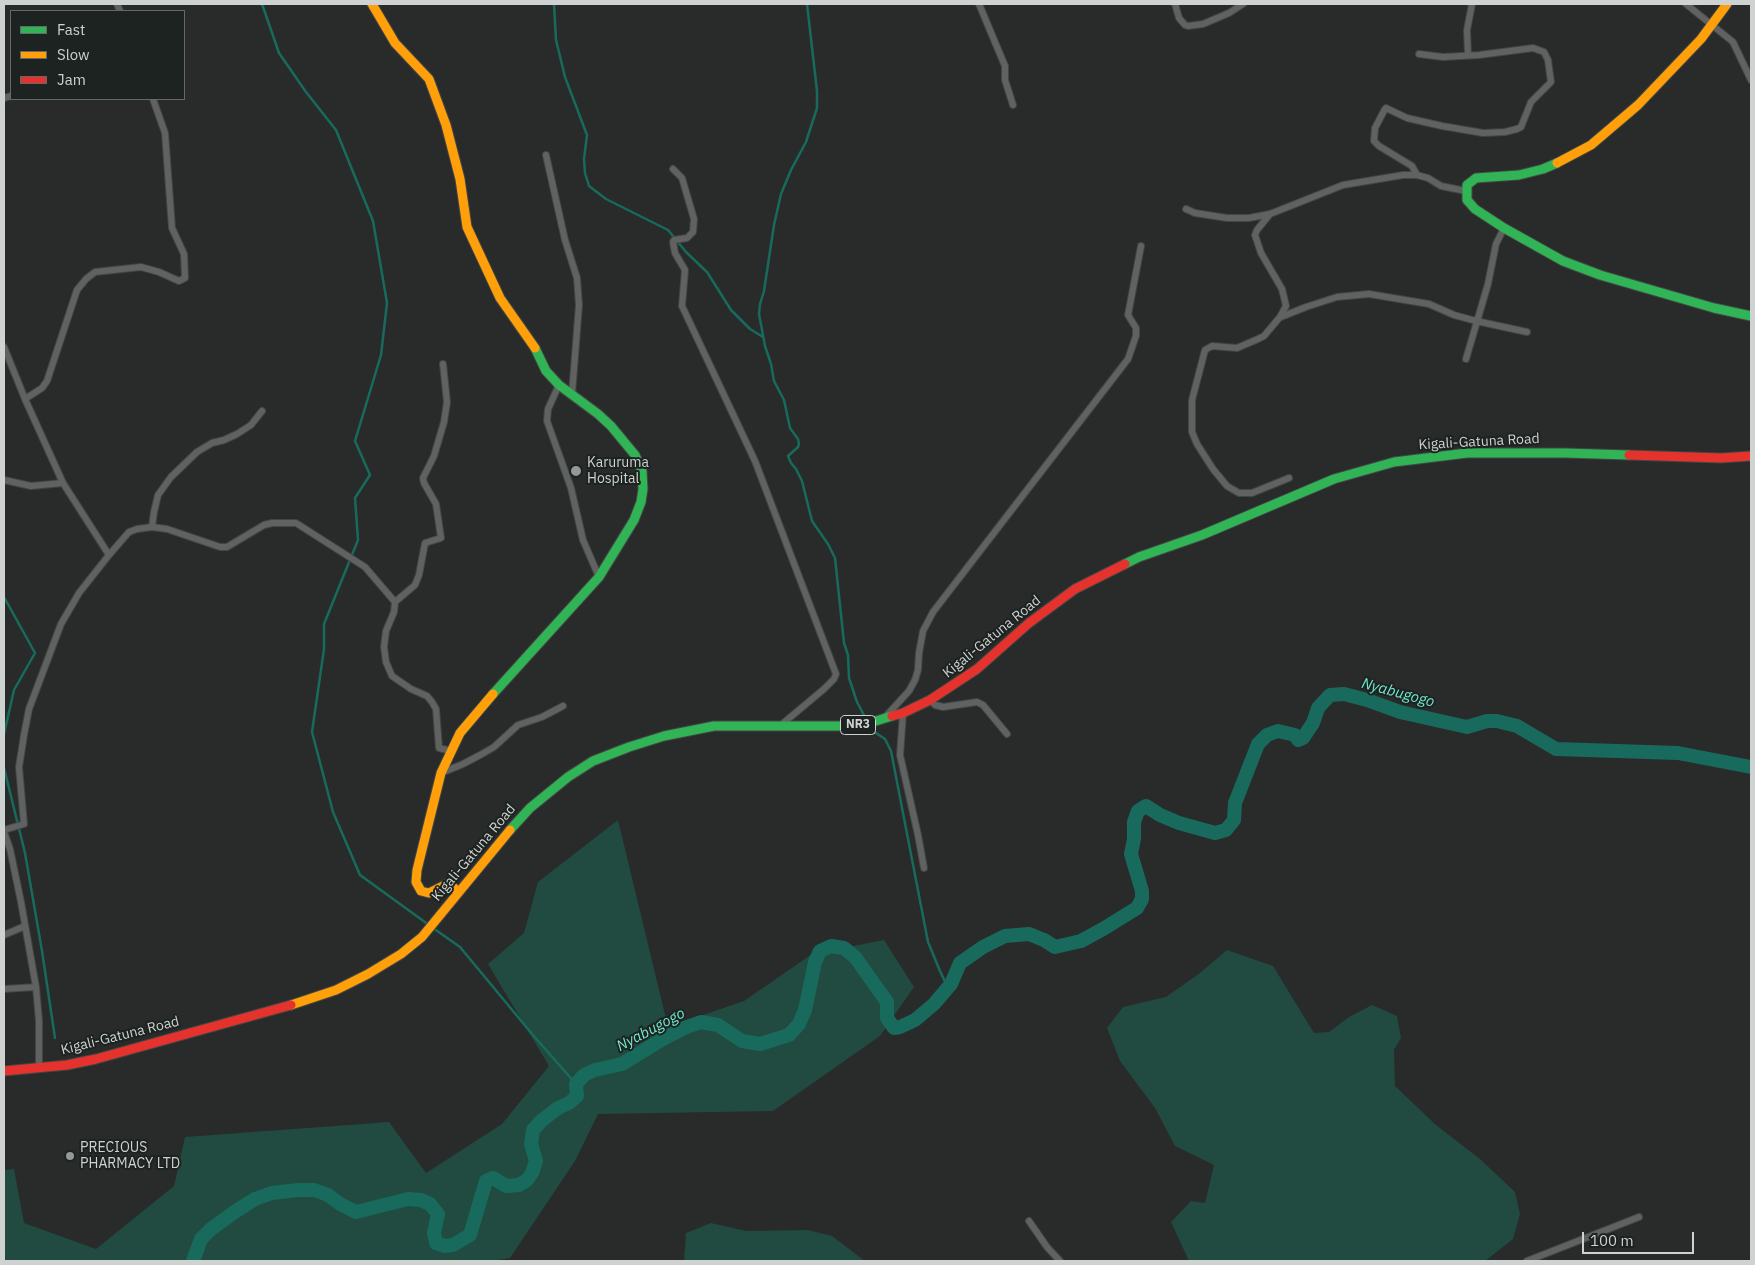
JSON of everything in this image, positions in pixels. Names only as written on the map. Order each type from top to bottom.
[{"type":"main road","points":[[372,4],[395,43],[429,79],[446,124],[460,179],[467,227],[500,298],[529,338],[546,371],[559,385],[598,414],[623,439],[635,455],[642,471],[643,489],[641,502],[634,520],[599,577],[460,732],[441,773],[416,870],[416,882],[422,891],[429,893],[449,883],[458,892]]},
{"type":"main road","points":[[1727,4],[1712,25],[1638,105],[1591,145],[1563,161],[1543,169],[1519,175],[1476,178],[1467,185],[1466,191],[1467,200],[1475,209],[1504,228],[1563,260],[1600,275],[1714,308],[1751,316]]},
{"type":"main road","name":"Kigali-Gatuna Road","points":[[4,1071],[67,1065],[126,1052],[301,1002],[336,990],[368,974],[401,954],[422,937],[506,834],[530,808],[568,777],[593,761],[664,736],[714,726],[852,726],[882,720],[902,713],[930,700],[977,670],[1029,623],[1075,589],[1096,577],[1139,557],[1202,535],[1319,485],[1350,474],[1408,460],[1467,454],[1565,453],[1721,458],[1751,456]]},
{"type":"street","points":[[979,4],[1005,66],[1005,80],[1013,105]]},
{"type":"street","points":[[1175,4],[1179,18],[1184,25],[1188,26],[1203,24],[1229,13],[1243,4]]},
{"type":"street","points":[[1468,55],[1467,30],[1472,4]]},
{"type":"street","points":[[1686,4],[1733,42],[1751,80]]},
{"type":"street","points":[[1417,175],[1412,166],[1374,141],[1375,128],[1386,108],[1408,118],[1442,126],[1483,133],[1505,132],[1521,127],[1531,102],[1551,82],[1548,60],[1544,52],[1539,49],[1443,57],[1419,54]]},
{"type":"street","points":[[25,399],[42,388],[46,381],[77,290],[95,272],[141,268],[159,272],[179,281],[185,278],[184,254],[172,228],[165,133],[153,100]]},
{"type":"street","points":[[546,156],[577,278],[579,305],[572,394]]},
{"type":"street","points":[[673,169],[682,178],[694,219],[693,232],[688,238],[674,240],[673,242],[686,276],[682,306],[755,461],[836,674],[834,679],[824,689],[780,725]]},
{"type":"street","points":[[1186,210],[1226,218],[1249,218],[1270,214],[1343,185],[1392,176],[1417,175],[1428,178],[1441,186],[1466,191]]},
{"type":"street","points":[[1270,214],[1255,235],[1261,253],[1284,294],[1286,306],[1280,317],[1264,336],[1237,348],[1212,346],[1205,350],[1192,400],[1192,432],[1213,470],[1227,486],[1239,493],[1252,493],[1289,478]]},
{"type":"street","points":[[1466,359],[1488,284],[1496,244],[1504,228]]},
{"type":"street","points":[[882,720],[909,691],[915,680],[923,631],[933,612],[1128,359],[1136,336],[1136,328],[1128,315],[1141,246]]},
{"type":"street","points":[[1280,317],[1337,297],[1369,294],[1429,304],[1476,322],[1527,332]]},
{"type":"street","points":[[4,347],[63,483],[109,555]]},
{"type":"street","points":[[443,364],[446,402],[444,422],[434,456],[423,478],[436,504],[441,538],[425,543],[419,575],[414,585],[395,602],[394,612],[386,631],[384,647],[386,662],[392,676],[411,689],[427,696],[432,702],[436,709],[439,748],[451,751]]},
{"type":"street","points":[[559,385],[548,409],[547,420],[571,488],[583,540],[599,577]]},
{"type":"street","points":[[152,527],[158,495],[171,477],[197,452],[212,443],[237,434],[251,425],[262,411]]},
{"type":"street","points":[[4,480],[31,486],[63,483]]},
{"type":"street","points":[[39,1068],[39,1021],[36,987],[14,868],[4,831],[24,824],[19,767],[29,709],[61,624],[79,593],[129,532],[137,529],[152,527],[168,529],[227,547],[264,525],[296,523],[365,567],[395,602]]},
{"type":"street","points":[[930,700],[935,705],[943,707],[977,702],[983,705],[1007,734]]},
{"type":"street","points":[[441,773],[482,754],[518,725],[542,717],[563,706]]},
{"type":"street","points":[[902,713],[900,755],[924,868]]},
{"type":"street","points":[[4,935],[25,926]]},
{"type":"street","points":[[4,989],[36,987]]},
{"type":"street","points":[[1527,1261],[1639,1217]]},
{"type":"street","points":[[1029,1221],[1060,1261]]},
{"type":"green space","points":[[618,820],[668,1027],[744,1001],[812,954],[884,940],[914,987],[880,1036],[773,1111],[598,1114],[575,1161],[510,1258],[491,1261],[4,1261],[4,1170],[14,1169],[24,1223],[96,1249],[174,1186],[185,1137],[389,1122],[426,1173],[502,1124],[549,1066],[488,964],[524,933],[538,882]]},
{"type":"green space","points":[[1227,950],[1273,966],[1314,1033],[1329,1032],[1349,1017],[1372,1005],[1397,1016],[1401,1038],[1394,1050],[1395,1086],[1436,1125],[1480,1159],[1515,1192],[1520,1214],[1513,1239],[1485,1261],[1189,1261],[1171,1222],[1191,1201],[1205,1203],[1214,1165],[1175,1146],[1155,1108],[1120,1061],[1107,1028],[1123,1007],[1166,997],[1200,973]]},
{"type":"green space","points":[[711,1223],[746,1231],[808,1230],[832,1236],[865,1261],[684,1261],[686,1233]]},
{"type":"waterway","points":[[262,4],[279,53],[306,92],[336,130],[373,221],[387,303],[381,355],[355,441],[370,475],[355,498],[358,540],[324,624],[324,649],[312,732],[333,812],[360,875],[429,925]]},
{"type":"waterway","points":[[554,4],[556,40],[565,77],[587,135],[584,159],[585,173],[589,186],[606,199],[668,230],[686,252],[707,272],[731,310],[750,329],[763,337]]},
{"type":"waterway","points":[[807,4],[817,91],[817,108],[806,142],[781,194],[759,314],[774,381],[784,400],[790,428],[798,439],[798,447],[788,456],[802,481],[812,521],[835,558],[844,643],[848,655],[849,678],[857,702],[867,721]]},
{"type":"waterway","points":[[4,597],[35,653],[14,690],[4,734]]},
{"type":"waterway","name":"Nyabugogo","points":[[193,1261],[201,1239],[211,1229],[236,1211],[255,1199],[272,1193],[298,1190],[314,1190],[328,1195],[356,1212],[408,1199],[421,1200],[430,1204],[438,1214],[434,1233],[436,1243],[445,1246],[453,1245],[470,1235],[486,1181],[493,1178],[506,1186],[519,1185],[527,1180],[532,1173],[536,1161],[531,1144],[533,1130],[541,1121],[577,1096],[576,1084],[584,1075],[595,1070],[622,1064],[661,1040],[684,1028],[701,1022],[718,1025],[742,1041],[760,1044],[789,1035],[799,1024],[805,1010],[815,962],[820,951],[831,946],[844,948],[855,957],[887,1002],[887,1018],[894,1028],[915,1020],[934,1004],[951,984],[960,963],[983,947],[1005,936],[1029,934],[1055,947],[1081,941],[1137,908],[1142,899],[1142,891],[1131,854],[1134,839],[1134,822],[1138,811],[1146,806],[1160,815],[1179,823],[1215,833],[1226,830],[1234,820],[1235,803],[1258,744],[1267,735],[1278,731],[1295,735],[1298,740],[1303,738],[1313,723],[1318,708],[1330,695],[1344,694],[1400,712],[1467,727],[1487,721],[1497,721],[1517,726],[1556,749],[1678,753],[1751,767]]},
{"type":"waterway","points":[[870,725],[873,731],[885,739],[891,751],[928,942],[948,988]]},
{"type":"waterway","points":[[4,768],[25,853],[55,1038]]},
{"type":"waterway","points":[[433,928],[460,947],[576,1084]]},
{"type":"traffic: fast","points":[[1557,163],[1543,169],[1519,175],[1476,178],[1467,185],[1467,200],[1475,209],[1504,228],[1563,261],[1600,275],[1714,308],[1751,316]]},
{"type":"traffic: fast","points":[[493,694],[599,577],[634,520],[641,502],[643,489],[642,471],[635,455],[611,426],[598,414],[559,385],[546,371],[535,348]]},
{"type":"traffic: fast","points":[[1125,564],[1139,557],[1202,535],[1334,479],[1394,462],[1467,453],[1629,455]]},
{"type":"traffic: fast","points":[[510,830],[530,808],[568,777],[593,761],[664,736],[714,726],[852,726],[892,716]]},
{"type":"traffic: slow","points":[[372,4],[395,43],[429,79],[446,125],[460,179],[467,227],[500,298],[535,348]]},
{"type":"traffic: slow","points":[[1557,163],[1591,145],[1638,105],[1701,39],[1727,4]]},
{"type":"traffic: slow","points":[[458,892],[449,883],[429,893],[421,891],[416,882],[417,870],[441,773],[460,733],[493,694]]},
{"type":"traffic: slow","points":[[291,1005],[336,990],[368,974],[401,954],[422,937],[510,830]]},
{"type":"traffic: jam","points":[[1629,455],[1721,458],[1751,456]]},
{"type":"traffic: jam","points":[[892,716],[903,713],[930,700],[977,669],[1029,623],[1075,589],[1125,564]]},
{"type":"traffic: jam","points":[[4,1071],[67,1065],[96,1059],[291,1005]]},
{"type":"place","name":"Karuruma Hospital","points":[[576,471]]},
{"type":"place","name":"PRECIOUS PHARMACY LTD","points":[[70,1156]]}]
